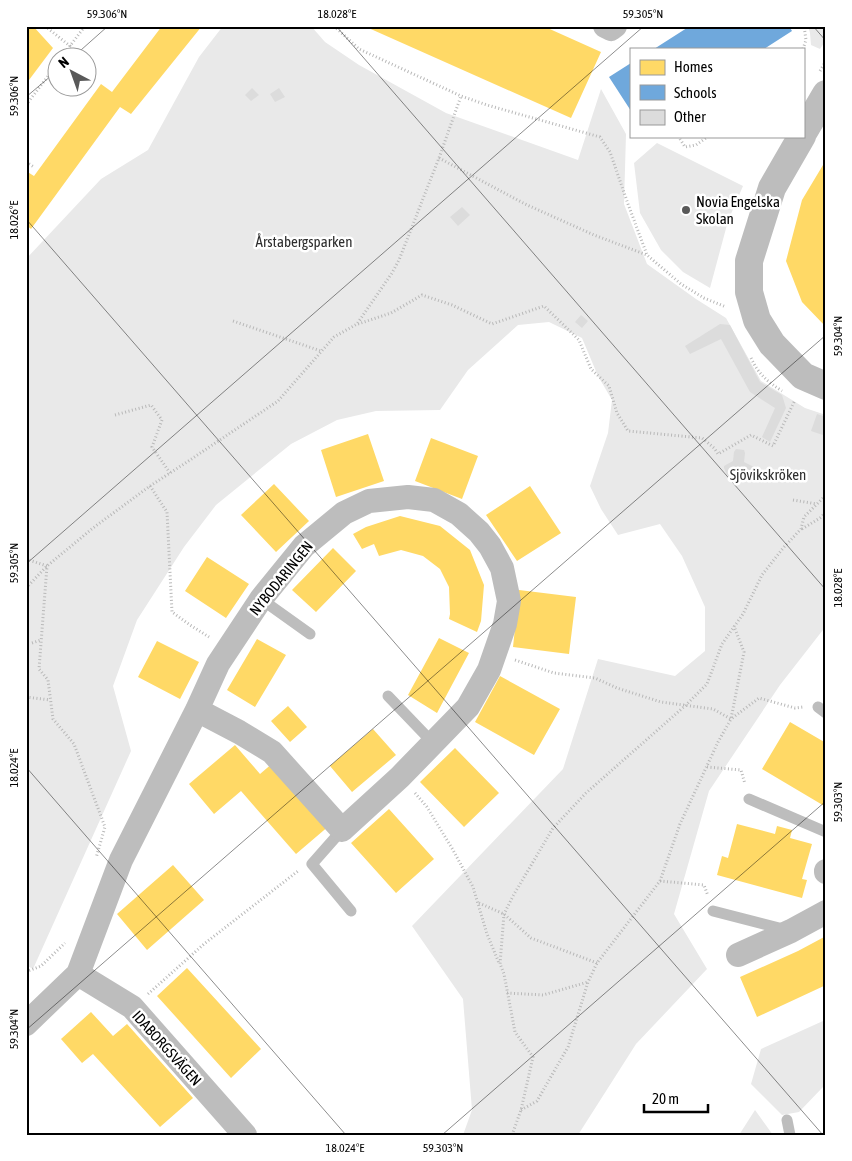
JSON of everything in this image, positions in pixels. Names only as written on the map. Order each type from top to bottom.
[{"type":"street","points":[[605,26],[610,29],[614,26]]},
{"type":"street","points":[[804,132],[826,94]]},
{"type":"street","points":[[800,138],[772,188],[749,261],[749,292],[757,320],[772,344],[803,376],[826,386]]},
{"type":"street","name":"NYBODARINGEN","points":[[26,1024],[78,974],[121,860],[197,710],[218,664],[261,599],[304,546],[344,513],[369,501],[408,496],[434,500],[459,514],[479,532],[490,546],[502,568],[509,601],[505,624],[489,670],[468,707],[434,744],[342,830]]},
{"type":"street","points":[[197,710],[272,752],[342,830]]},
{"type":"street","points":[[738,955],[791,931],[826,912]]},
{"type":"street","name":"IDABORGSVÄGEN","points":[[78,974],[132,1007],[245,1135]]},
{"type":"lane","points":[[261,599],[310,634]]},
{"type":"lane","points":[[388,696],[434,744]]},
{"type":"lane","points":[[749,799],[826,832]]},
{"type":"lane","name":"NYBODARINGEN","points":[[312,864],[342,830]]},
{"type":"lane","points":[[312,864],[351,911]]},
{"type":"lane","points":[[713,911],[791,931]]},
{"type":"lane","points":[[787,1120],[790,1135]]},
{"type":"path","points":[[45,26],[70,46],[85,26]]},
{"type":"path","points":[[334,26],[359,49],[461,96],[600,136],[610,152],[647,255]]},
{"type":"path","points":[[803,48],[806,40],[804,26]]},
{"type":"path","points":[[26,105],[48,76]]},
{"type":"path","points":[[357,324],[399,260],[461,96]]},
{"type":"path","points":[[679,138],[685,147],[696,145],[706,138]]},
{"type":"path","points":[[439,158],[525,204],[594,235],[647,255],[681,284],[704,298],[726,307]]},
{"type":"path","points":[[26,162],[34,167]]},
{"type":"path","points":[[26,588],[47,566],[93,528],[150,486],[278,401],[334,338],[357,324],[392,313],[422,295],[452,304],[492,324],[544,306],[579,340],[591,369],[609,386],[617,413],[628,431],[702,438],[718,454],[751,435],[773,446],[795,400]]},
{"type":"path","points":[[233,321],[321,351]]},
{"type":"path","points":[[115,415],[150,405],[162,420],[152,447],[170,473]]},
{"type":"path","points":[[150,486],[167,512],[172,612],[190,626],[210,636],[205,645]]},
{"type":"path","points":[[801,529],[804,517],[826,495]]},
{"type":"path","points":[[793,500],[817,504]]},
{"type":"path","points":[[500,964],[504,914],[553,828],[586,793],[686,705],[707,684],[722,644],[743,614],[762,576],[784,547],[801,529],[820,518],[826,512]]},
{"type":"path","points":[[26,559],[47,566]]},
{"type":"path","points":[[47,566],[39,669],[48,680],[53,719],[74,744],[105,827],[94,863]]},
{"type":"path","points":[[521,1110],[537,1101],[568,1047],[588,982],[597,963],[660,881],[680,824],[718,742],[731,719],[744,652],[734,626]]},
{"type":"path","points":[[32,643],[41,640]]},
{"type":"path","points":[[514,660],[554,673],[596,678],[617,688],[661,702],[714,709],[731,719]]},
{"type":"path","points":[[26,697],[50,700]]},
{"type":"path","points":[[731,719],[759,698],[795,708],[822,710]]},
{"type":"path","points":[[707,766],[741,770],[749,799]]},
{"type":"path","points":[[411,789],[427,807],[473,887],[487,934],[504,974],[515,1032],[533,1057],[521,1110],[512,1135]]},
{"type":"path","points":[[132,1007],[204,944],[301,869],[312,864]]},
{"type":"path","points":[[660,881],[704,886],[713,911]]},
{"type":"path","points":[[478,902],[504,914],[531,938],[597,963]]},
{"type":"path","points":[[26,970],[41,966],[69,939]]},
{"type":"path","points":[[507,993],[543,995],[588,982]]},
{"type":"green space","name":"Årstabergsparken","points":[[223,26],[311,26],[325,42],[359,65],[446,113],[578,160],[601,89],[626,134],[624,204],[647,264],[726,318],[761,381],[805,408],[826,415],[826,626],[780,685],[709,791],[674,914],[707,969],[636,1044],[578,1135],[463,1135],[472,1110],[463,999],[412,926],[563,769],[598,659],[675,676],[705,651],[705,607],[682,556],[660,524],[618,535],[601,509],[590,486],[608,433],[612,400],[598,376],[582,338],[549,322],[518,325],[468,370],[440,410],[376,411],[337,420],[291,444],[216,505],[184,547],[137,620],[113,686],[131,751],[33,969],[26,965],[26,259],[101,179],[148,150],[199,57]]},
{"type":"green space","points":[[808,26],[826,26],[826,40],[820,49],[811,45]]},
{"type":"green space","name":"Novia Engelska Skolan","points":[[657,143],[743,186],[728,221],[710,288],[683,272],[661,250],[640,213],[634,163]]},
{"type":"green space","points":[[823,1021],[826,1022],[826,1052],[823,1087],[799,1112],[782,1115],[751,1084],[761,1049]]},
{"type":"green space","points":[[755,1110],[773,1135],[739,1135]]},
{"type":"building: Homes","points":[[26,26],[33,26],[53,48],[48,48],[48,55],[26,84]]},
{"type":"building: Homes","points":[[162,26],[202,26],[131,114],[120,107],[31,229],[26,225],[26,171],[34,176],[91,98],[98,98],[98,88],[101,84],[112,92]]},
{"type":"building: Homes","points":[[364,26],[543,26],[601,52],[571,118]]},
{"type":"building: Homes","points":[[826,160],[826,327],[802,302],[786,261],[802,200]]},
{"type":"building: Homes","points":[[368,434],[384,481],[336,497],[321,450]]},
{"type":"building: Homes","points":[[431,438],[478,456],[462,499],[415,481]]},
{"type":"building: Homes","points":[[274,484],[309,521],[276,552],[241,515]]},
{"type":"building: Homes","points":[[530,486],[561,533],[517,561],[486,515]]},
{"type":"building: Homes","points":[[400,516],[440,526],[470,550],[484,585],[481,621],[477,632],[449,619],[449,587],[440,569],[423,556],[401,550],[379,556],[374,544],[362,549],[353,534],[366,527]]},
{"type":"building: Homes","points":[[333,548],[356,571],[316,612],[292,590]]},
{"type":"building: Homes","points":[[207,557],[249,584],[226,618],[185,591]]},
{"type":"building: Homes","points":[[519,590],[576,597],[569,654],[513,647]]},
{"type":"building: Homes","points":[[439,638],[469,653],[437,713],[408,695]]},
{"type":"building: Homes","points":[[257,639],[286,655],[255,707],[227,690]]},
{"type":"building: Homes","points":[[157,641],[199,662],[180,699],[138,677]]},
{"type":"building: Homes","points":[[500,676],[560,709],[534,755],[475,722]]},
{"type":"building: Homes","points":[[288,706],[307,727],[290,742],[271,721]]},
{"type":"building: Homes","points":[[790,722],[826,743],[826,807],[762,769]]},
{"type":"building: Homes","points":[[373,729],[396,755],[352,792],[330,766]]},
{"type":"building: Homes","points":[[235,745],[260,774],[274,762],[330,825],[296,854],[241,791],[214,814],[189,784]]},
{"type":"building: Homes","points":[[455,748],[499,793],[464,827],[420,782]]},
{"type":"building: Homes","points":[[389,809],[434,859],[396,893],[351,843]]},
{"type":"building: Homes","points":[[737,824],[775,834],[777,826],[792,830],[790,838],[812,844],[802,879],[807,880],[802,898],[717,875],[722,856],[728,858]]},
{"type":"building: Homes","points":[[173,865],[204,900],[147,950],[117,914]]},
{"type":"building: Homes","points":[[826,936],[826,985],[757,1017],[740,977]]},
{"type":"building: Homes","points":[[187,968],[261,1049],[231,1078],[157,996]]},
{"type":"building: Homes","points":[[91,1012],[113,1036],[127,1024],[193,1098],[160,1127],[93,1054],[82,1063],[61,1039]]},
{"type":"building: Schools","points":[[690,26],[789,26],[792,31],[766,48],[656,48]]},
{"type":"building: Schools","points":[[630,64],[630,109],[609,77]]},
{"type":"building: Other","points":[[252,88],[259,95],[251,101],[245,95]]},
{"type":"building: Other","points":[[279,88],[285,97],[275,102],[270,94]]},
{"type":"building: Other","points":[[462,207],[470,215],[458,226],[450,217]]},
{"type":"building: Other","points":[[581,315],[588,321],[582,328],[575,322]]},
{"type":"building: Other","points":[[720,324],[730,325],[760,382],[782,395],[786,408],[770,442],[762,437],[775,408],[750,392],[721,339],[690,354],[685,346]]},
{"type":"building: Other","points":[[817,414],[826,417],[826,436],[811,431]]},
{"type":"building: Other","points":[[736,449],[744,450],[744,462],[754,467],[755,470],[752,477],[749,478],[738,472],[730,476],[727,475],[724,466],[733,461]]},
{"type":"place","name":"Novia Engelska Skolan","points":[[686,210]]},
{"type":"park label","name":"Sjövikskröken","points":[[768,474]]}]
